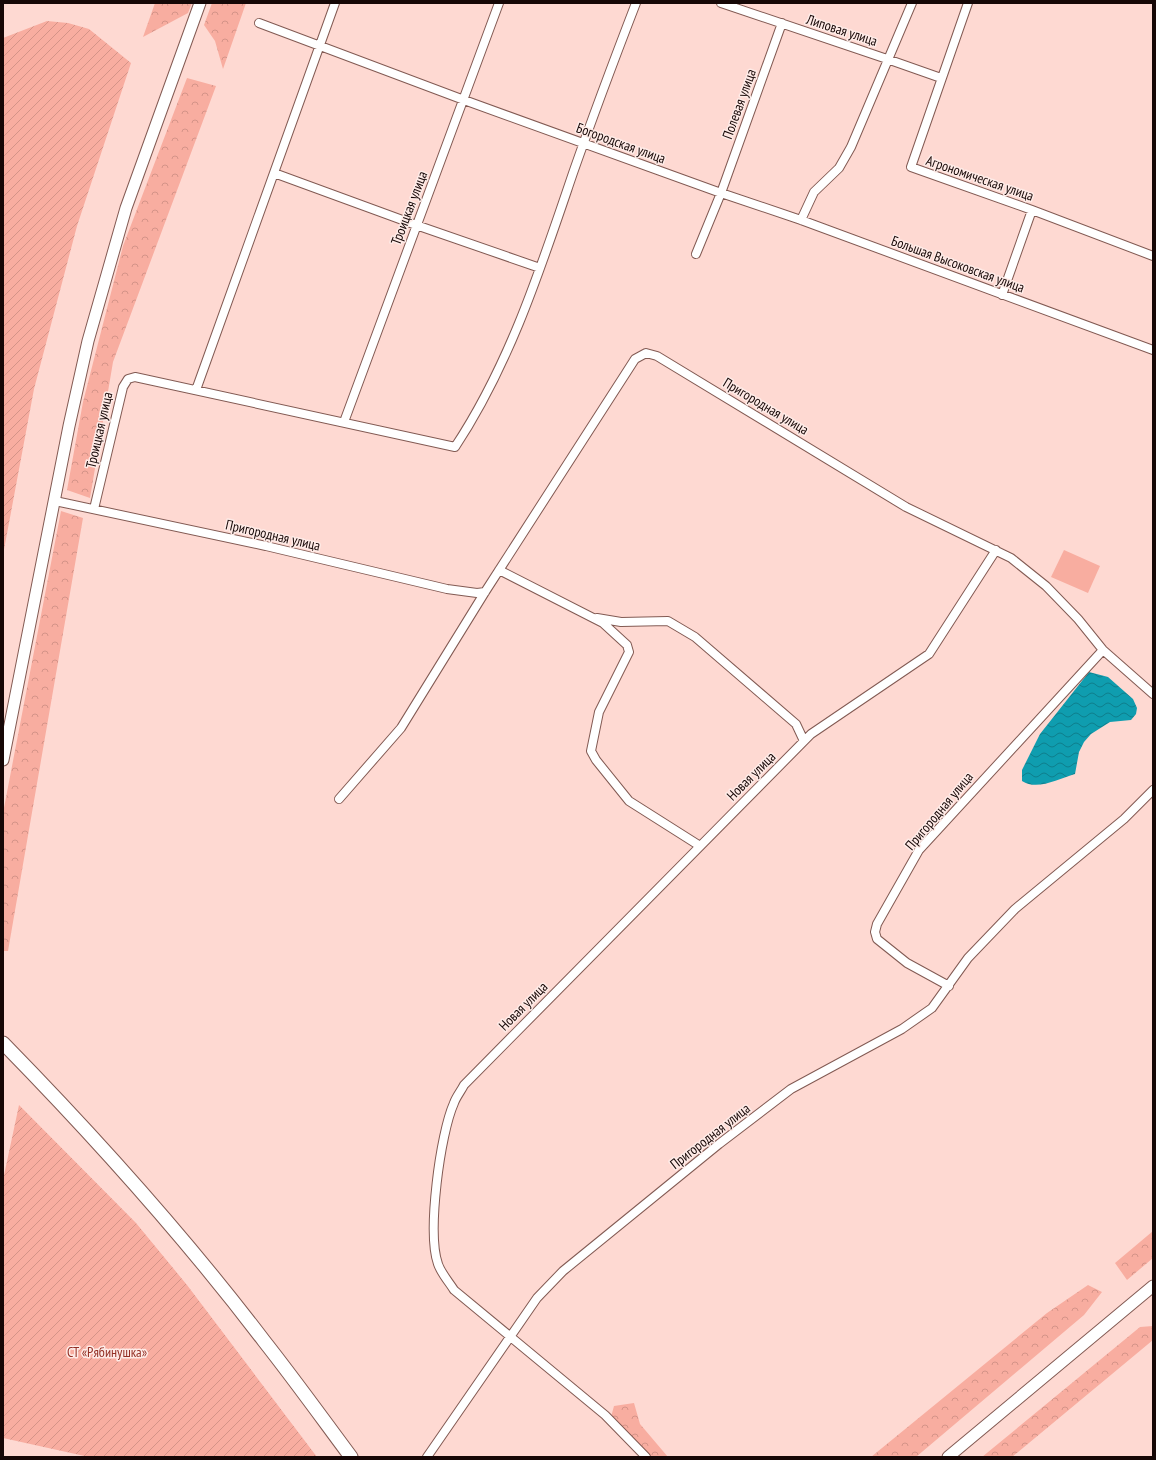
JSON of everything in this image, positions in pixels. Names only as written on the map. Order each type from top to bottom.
[{"type":"main road","points":[[3,1043],[46,1087],[169,1224],[263,1340],[351,1457]]},
{"type":"street","points":[[3,760],[74,403],[104,281],[152,132],[200,3]]},
{"type":"street","points":[[196,390],[335,3]]},
{"type":"street","name":"Троицкая улица","points":[[344,422],[499,3]]},
{"type":"street","points":[[583,143],[636,3]]},
{"type":"street","name":"Липовая улица","points":[[721,3],[941,78]]},
{"type":"street","points":[[801,220],[814,192],[839,168],[851,147],[912,3]]},
{"type":"street","name":"Агрономическая улица","points":[[968,3],[911,167],[1032,210],[1153,256]]},
{"type":"street","name":"Богородская улица","points":[[259,23],[464,100],[721,193],[801,220]]},
{"type":"street","name":"Полевая улица","points":[[696,254],[721,193],[782,24]]},
{"type":"street","name":"Троицкая улица","points":[[94,509],[123,387],[128,379],[135,377],[455,447],[496,378],[540,268],[583,143]]},
{"type":"street","points":[[274,173],[416,225],[540,268]]},
{"type":"street","points":[[1002,295],[1032,210]]},
{"type":"street","name":"Большая Высоковская улица","points":[[801,220],[1153,350]]},
{"type":"street","name":"Пригородная улица","points":[[339,799],[401,728],[485,592],[635,360],[646,353],[657,356],[906,507],[1011,558],[1046,586],[1078,619],[1103,650],[1153,694]]},
{"type":"street","name":"Пригородная улица","points":[[55,501],[266,546],[447,589],[477,593],[485,592]]},
{"type":"street","name":"Новая улица","points":[[646,1457],[604,1415],[454,1290],[438,1264],[433,1238],[435,1195],[447,1122],[454,1103],[464,1084],[811,734],[929,654],[996,550]]},
{"type":"street","points":[[499,570],[603,623],[627,645],[629,652],[599,712],[591,751],[596,760],[629,801],[700,846]]},
{"type":"street","points":[[592,618],[621,622],[668,620],[695,636],[796,724],[804,741]]},
{"type":"street","name":"Пригородная улица","points":[[949,986],[907,963],[877,939],[875,932],[877,924],[919,850],[1103,650]]},
{"type":"street","name":"Пригородная улица","points":[[427,1457],[537,1298],[563,1271],[719,1144],[791,1089],[902,1029],[932,1008],[968,958],[1015,909],[1124,819],[1153,790]]},
{"type":"street","points":[[948,1457],[1153,1286]]},
{"type":"green space","points":[[155,3],[192,3],[188,13],[143,37]]},
{"type":"green space","points":[[212,3],[246,3],[223,69],[215,41],[204,25]]},
{"type":"green space","points":[[47,21],[68,23],[89,29],[131,63],[77,226],[34,389],[3,555],[3,38]]},
{"type":"green space","points":[[187,78],[216,86],[113,362],[90,498],[67,490],[83,402],[123,246]]},
{"type":"green space","points":[[61,511],[83,518],[8,951],[3,951],[3,813]]},
{"type":"green space","points":[[1064,550],[1100,566],[1088,593],[1051,577]]},
{"type":"green space","name":"СТ «Рябинушка»","points":[[19,1105],[136,1223],[187,1285],[317,1457],[89,1457],[3,1438],[3,1180]]},
{"type":"green space","points":[[1153,1231],[1153,1258],[1127,1280],[1115,1263]]},
{"type":"green space","points":[[1088,1285],[1102,1292],[1084,1315],[916,1457],[871,1457],[1047,1313]]},
{"type":"green space","points":[[1153,1326],[1153,1340],[1012,1457],[982,1457],[1140,1327]]},
{"type":"green space","points":[[634,1403],[640,1424],[668,1457],[649,1457],[611,1417],[614,1406]]},
{"type":"water","points":[[1089,672],[1108,677],[1133,699],[1137,708],[1136,714],[1131,720],[1110,722],[1091,734],[1084,742],[1079,752],[1075,774],[1048,783],[1034,785],[1022,781],[1022,770],[1040,734]]}]
